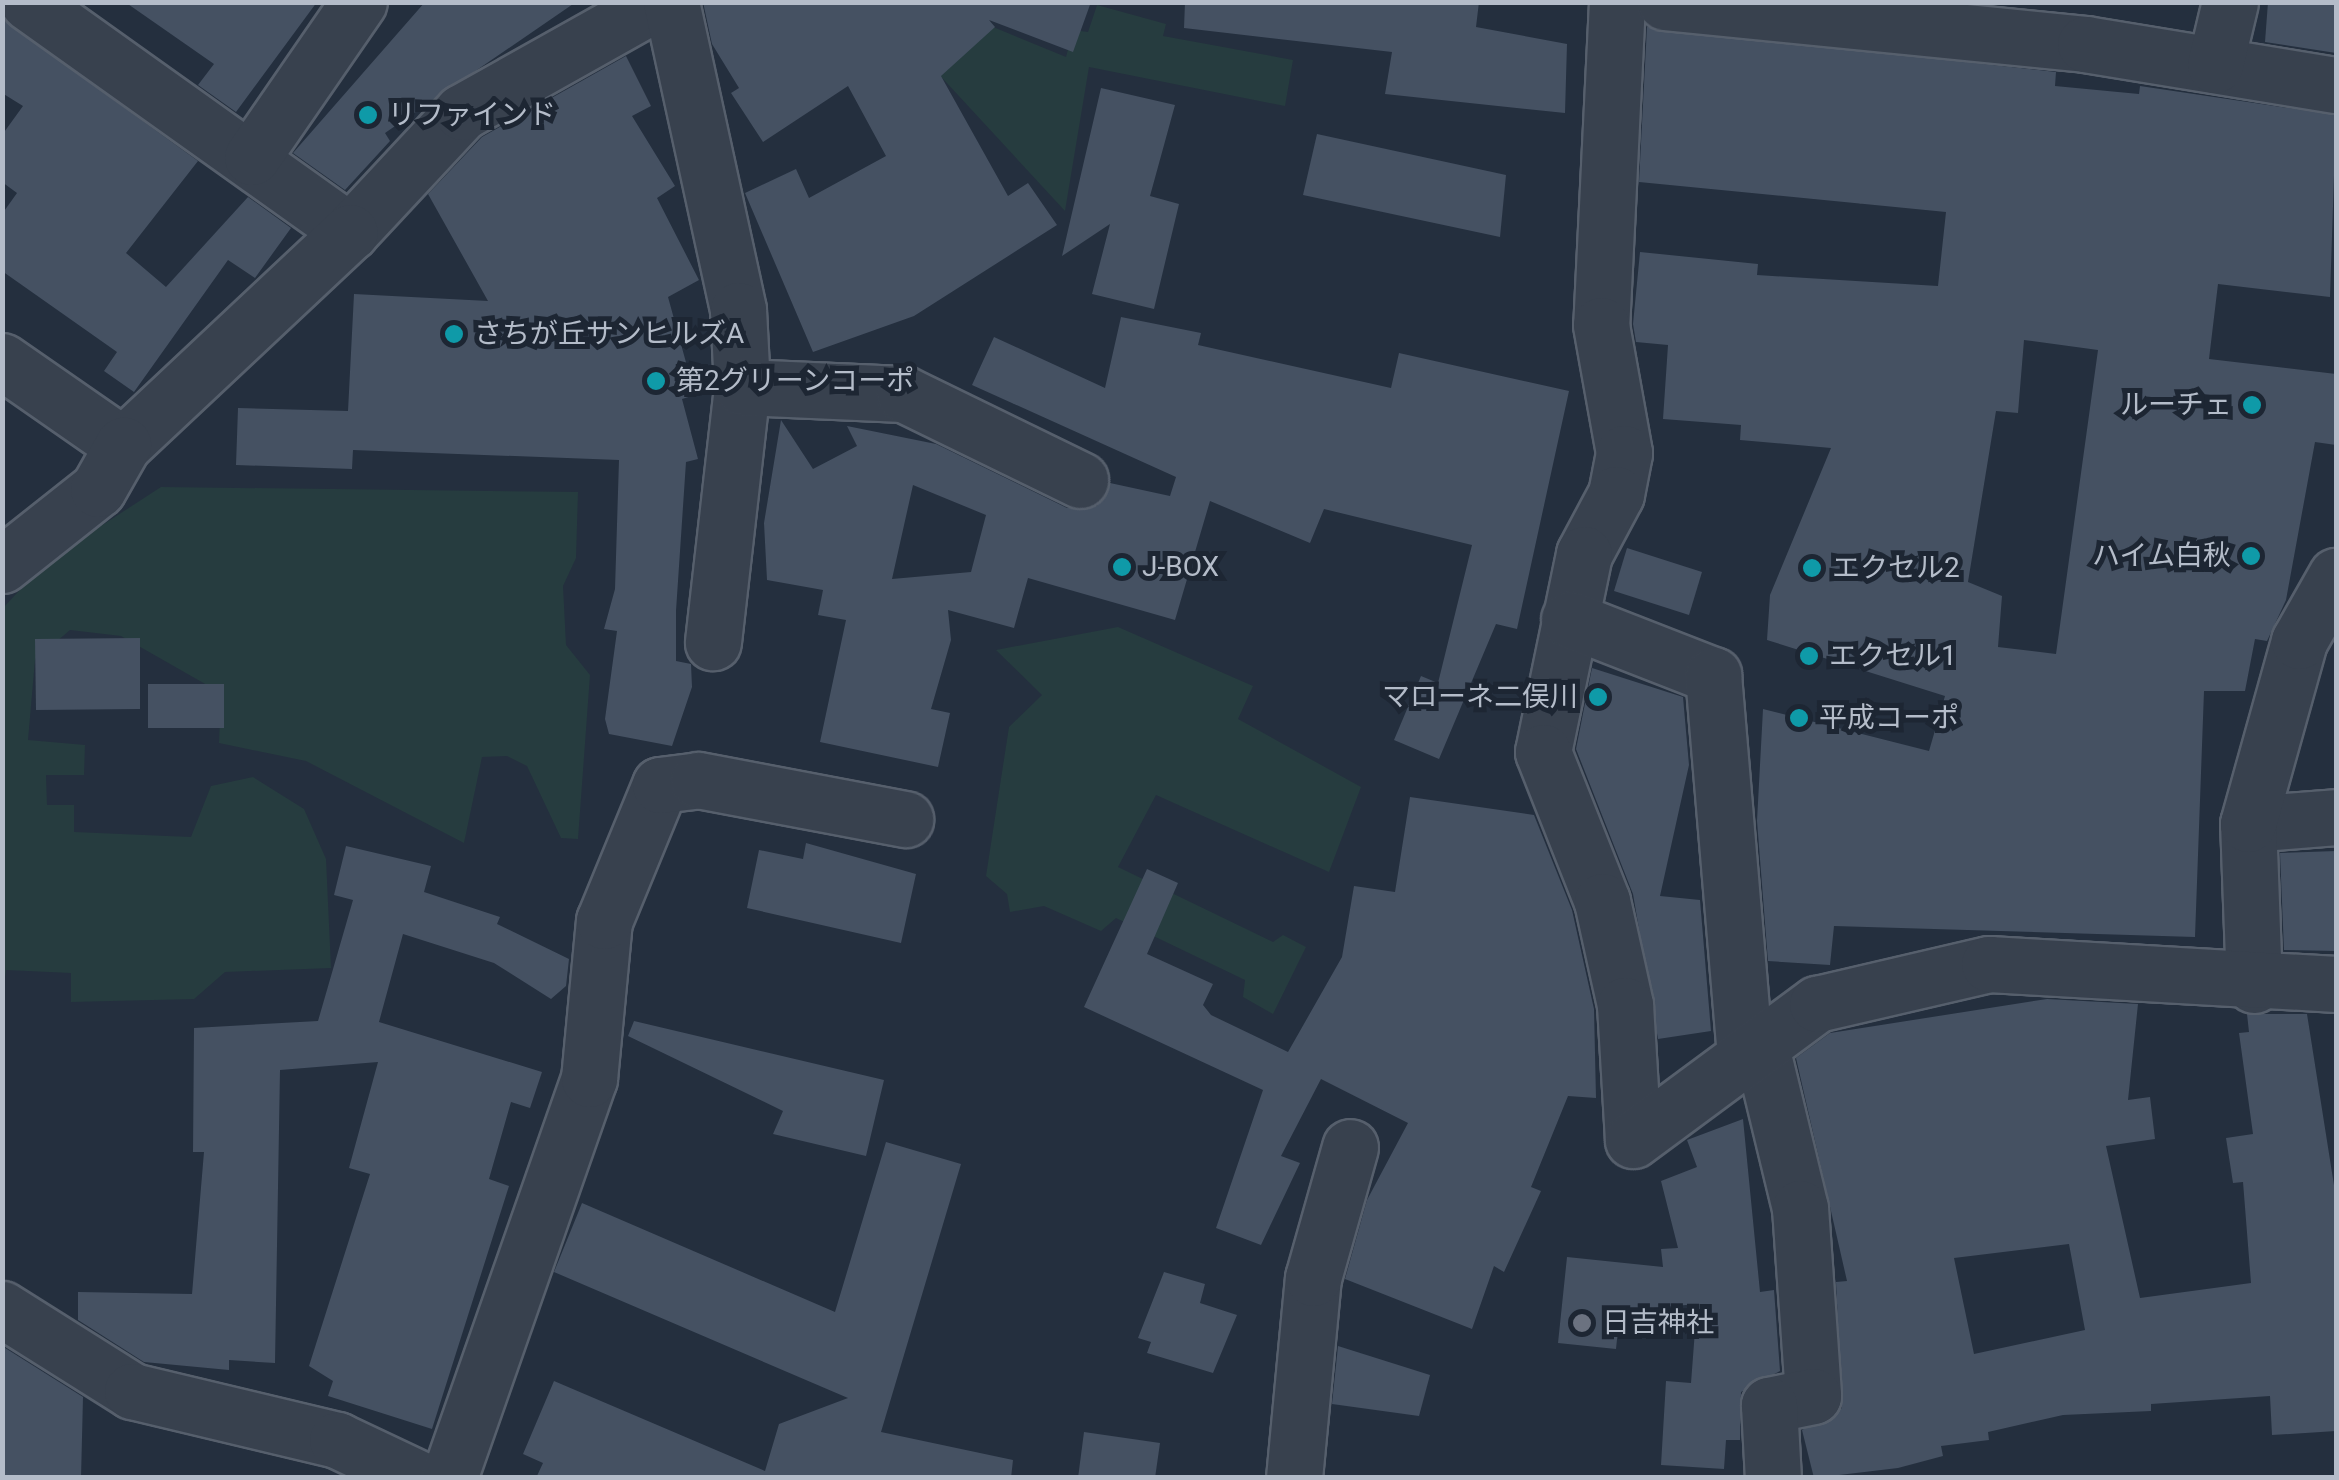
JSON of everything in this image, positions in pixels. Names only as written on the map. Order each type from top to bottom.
[{"type":"street","points":[[28,2],[252,158],[350,232]]},
{"type":"street","points":[[252,158],[359,2]]},
{"type":"street","points":[[2,565],[98,489],[122,445],[350,232],[462,112],[658,2]]},
{"type":"street","points":[[670,2],[738,310],[742,386],[713,642]]},
{"type":"street","points":[[1617,2],[1601,325],[1624,454],[1570,619],[1543,752],[1602,901],[1625,1005],[1632,1140],[1817,1004],[1989,964],[2254,985],[2336,984]]},
{"type":"street","points":[[1665,2],[2215,65],[2336,85]]},
{"type":"street","points":[[2215,65],[2230,2]]},
{"type":"street","points":[[2,362],[122,445]]},
{"type":"street","points":[[742,386],[904,394],[1080,480]]},
{"type":"street","points":[[2254,985],[2248,824],[2299,641],[2336,576]]},
{"type":"street","points":[[1570,619],[1713,675],[1753,1053],[1800,1208],[1813,1396],[1769,1404],[1773,1478]]},
{"type":"street","points":[[449,1478],[589,1079],[604,922],[660,784],[698,780],[904,819]]},
{"type":"street","points":[[2248,824],[2336,818]]},
{"type":"street","points":[[1294,1478],[1313,1278],[1350,1147]]},
{"type":"street","points":[[2,1309],[132,1391],[338,1440],[417,1478]]},
{"type":"green space","points":[[1097,5],[1166,24],[1163,36],[1293,60],[1285,106],[1089,67],[1065,211],[933,68],[981,22],[1066,57],[1073,30],[1088,32]]},
{"type":"green space","points":[[161,487],[578,492],[576,558],[563,586],[566,645],[590,675],[578,839],[561,838],[527,766],[507,756],[482,757],[464,843],[306,761],[219,743],[221,693],[121,636],[70,630],[35,660],[28,740],[85,745],[84,775],[46,775],[47,805],[74,805],[74,832],[191,837],[211,786],[253,777],[304,809],[326,859],[331,968],[225,972],[194,999],[71,1002],[71,973],[6,970],[3,992],[3,608],[47,561]]},
{"type":"green space","points":[[1118,627],[1253,686],[1238,719],[1361,787],[1329,872],[1156,795],[1118,867],[1273,942],[1283,935],[1306,947],[1273,1014],[1243,997],[1245,980],[1116,918],[1101,931],[1044,906],[1010,912],[1007,894],[986,876],[1009,727],[1042,695],[996,650]]},
{"type":"building","points":[[125,2],[317,2],[236,112],[198,85],[214,64]]},
{"type":"building","points":[[425,2],[576,2],[385,133],[390,141],[345,190],[293,153]]},
{"type":"building","points":[[703,2],[1091,2],[1073,52],[989,20],[995,27],[941,76],[1008,196],[1028,183],[1057,225],[914,316],[813,352],[745,193],[796,169],[809,198],[886,156],[848,86],[763,142],[731,93],[739,88],[712,44]]},
{"type":"building","points":[[1185,2],[1479,2],[1476,27],[1567,44],[1565,113],[1385,94],[1392,52],[1184,28]]},
{"type":"building","points":[[2268,2],[2336,2],[2336,53],[2265,42]]},
{"type":"building","points":[[2,19],[198,161],[126,253],[166,287],[248,197],[291,228],[255,278],[228,260],[134,392],[104,371],[117,352],[2,271],[2,214],[17,193],[2,182],[2,135],[23,106],[2,93]]},
{"type":"building","points":[[1647,27],[2056,72],[2055,86],[2139,94],[2140,86],[2336,115],[2330,297],[2218,284],[2209,359],[2336,374],[2336,445],[2315,442],[2286,600],[2267,641],[2255,639],[2245,691],[2204,691],[2195,937],[1834,926],[1830,965],[1768,961],[1757,821],[1763,709],[1929,751],[1945,696],[1767,640],[1770,595],[1831,448],[1740,440],[1741,425],[1663,419],[1668,345],[1636,342],[1633,324],[1640,252],[1758,264],[1757,275],[1938,286],[1946,212],[1639,182]],"holes":[[[2024,340],[2098,350],[2056,654],[1998,647],[2002,596],[1968,582],[1996,411],[2018,413]]]},
{"type":"building","points":[[626,56],[651,106],[632,116],[675,186],[657,198],[699,280],[668,297],[695,395],[682,399],[698,459],[686,462],[676,611],[676,661],[691,664],[692,687],[672,746],[609,734],[605,719],[617,631],[604,629],[615,589],[619,460],[353,450],[352,469],[236,465],[238,408],[348,411],[354,294],[488,301],[428,194],[482,137]]},
{"type":"building","points":[[1101,88],[1175,105],[1150,196],[1179,204],[1154,309],[1092,294],[1110,224],[1062,256]]},
{"type":"building","points":[[1317,134],[1506,175],[1500,237],[1303,195]]},
{"type":"building","points":[[1121,317],[1201,333],[1198,345],[1391,388],[1399,353],[1569,391],[1517,629],[1496,624],[1439,759],[1394,740],[1421,676],[1438,683],[1472,545],[1324,509],[1310,543],[1210,501],[1175,620],[1028,578],[1014,628],[948,610],[951,640],[931,709],[950,713],[938,767],[820,742],[846,620],[818,615],[823,590],[767,580],[764,523],[781,420],[813,469],[857,446],[847,426],[936,444],[1067,508],[1097,506],[1110,483],[1170,496],[1176,477],[972,385],[994,337],[1105,388]],"holes":[[[913,485],[986,515],[971,572],[892,579]]]},
{"type":"building","points":[[1627,548],[1702,572],[1689,615],[1614,591]]},
{"type":"building","points":[[140,638],[140,709],[36,710],[35,639]]},
{"type":"building","points":[[1592,668],[1683,697],[1689,765],[1660,896],[1700,900],[1711,1031],[1658,1039],[1633,894],[1576,749]]},
{"type":"building","points":[[148,684],[224,684],[224,728],[148,728]]},
{"type":"building","points":[[1410,797],[1534,815],[1572,910],[1594,1009],[1596,1098],[1568,1096],[1531,1187],[1541,1191],[1504,1272],[1494,1266],[1472,1329],[1345,1279],[1367,1200],[1408,1123],[1321,1079],[1281,1156],[1300,1163],[1261,1245],[1216,1228],[1263,1090],[1084,1007],[1147,869],[1178,883],[1147,954],[1213,984],[1203,1005],[1211,1015],[1288,1052],[1342,957],[1354,886],[1395,892]]},
{"type":"building","points":[[806,843],[916,874],[901,943],[747,908],[759,850],[803,859]]},
{"type":"building","points":[[346,846],[431,866],[424,892],[500,917],[497,924],[569,959],[566,986],[551,999],[494,963],[403,934],[379,1022],[542,1072],[530,1108],[511,1102],[489,1179],[509,1186],[432,1429],[328,1396],[333,1381],[309,1366],[370,1174],[349,1168],[378,1062],[280,1070],[275,1363],[229,1360],[229,1370],[144,1362],[78,1320],[78,1292],[192,1294],[204,1152],[193,1152],[194,1028],[318,1021],[353,900],[334,895]]},
{"type":"building","points":[[2336,851],[2336,951],[2284,950],[2280,853]]},
{"type":"building","points":[[2047,999],[2138,1004],[2128,1100],[2150,1097],[2155,1139],[2106,1146],[2140,1298],[2251,1283],[2243,1182],[2233,1183],[2226,1138],[2253,1134],[2239,1033],[2249,1032],[2247,1014],[2307,1014],[2336,1198],[2336,1431],[2272,1435],[2270,1396],[2151,1404],[2151,1411],[2063,1415],[1988,1432],[1989,1440],[1941,1446],[1943,1456],[1898,1468],[1814,1478],[1802,1430],[1842,1408],[1836,1282],[1847,1281],[1796,1058],[1830,1033]],"holes":[[[2069,1244],[2085,1330],[1974,1354],[1954,1258]]]},
{"type":"building","points":[[634,1021],[884,1080],[866,1156],[773,1134],[783,1111],[628,1036]]},
{"type":"building","points":[[1743,1119],[1760,1292],[1774,1290],[1780,1371],[1741,1392],[1740,1440],[1726,1440],[1724,1469],[1661,1465],[1666,1381],[1691,1383],[1697,1304],[1620,1311],[1616,1349],[1558,1343],[1567,1257],[1663,1267],[1661,1249],[1678,1248],[1661,1181],[1697,1167],[1687,1140]]},
{"type":"building","points":[[886,1142],[961,1164],[881,1432],[1013,1460],[1011,1478],[536,1478],[543,1463],[523,1454],[554,1381],[765,1471],[779,1424],[848,1398],[554,1272],[582,1203],[835,1312]]},
{"type":"building","points":[[1164,1272],[1205,1284],[1200,1303],[1237,1315],[1213,1373],[1147,1353],[1151,1342],[1138,1338]]},
{"type":"building","points":[[2,1346],[83,1397],[81,1478],[2,1478]]},
{"type":"building","points":[[1338,1346],[1430,1375],[1419,1416],[1332,1404]]},
{"type":"building","points":[[1084,1432],[1160,1443],[1155,1478],[1078,1478]]},
{"type":"place","name":"リファインド","points":[[368,115]]},
{"type":"place","name":"さちが丘サンヒルズA","points":[[454,334]]},
{"type":"place","name":"第2グリーンコーポ","points":[[656,381]]},
{"type":"place","name":"ルーチェ","points":[[2252,405]]},
{"type":"place","name":"ハイム白秋","points":[[2251,556]]},
{"type":"place","name":"J-BOX","points":[[1122,567]]},
{"type":"place","name":"エクセル2","points":[[1812,568]]},
{"type":"place","name":"エクセル1","points":[[1809,656]]},
{"type":"place","name":"マローネ二俣川","points":[[1598,697]]},
{"type":"place","name":"平成コーポ","points":[[1799,718]]},
{"type":"place","name":"日吉神社","points":[[1582,1323]]}]
